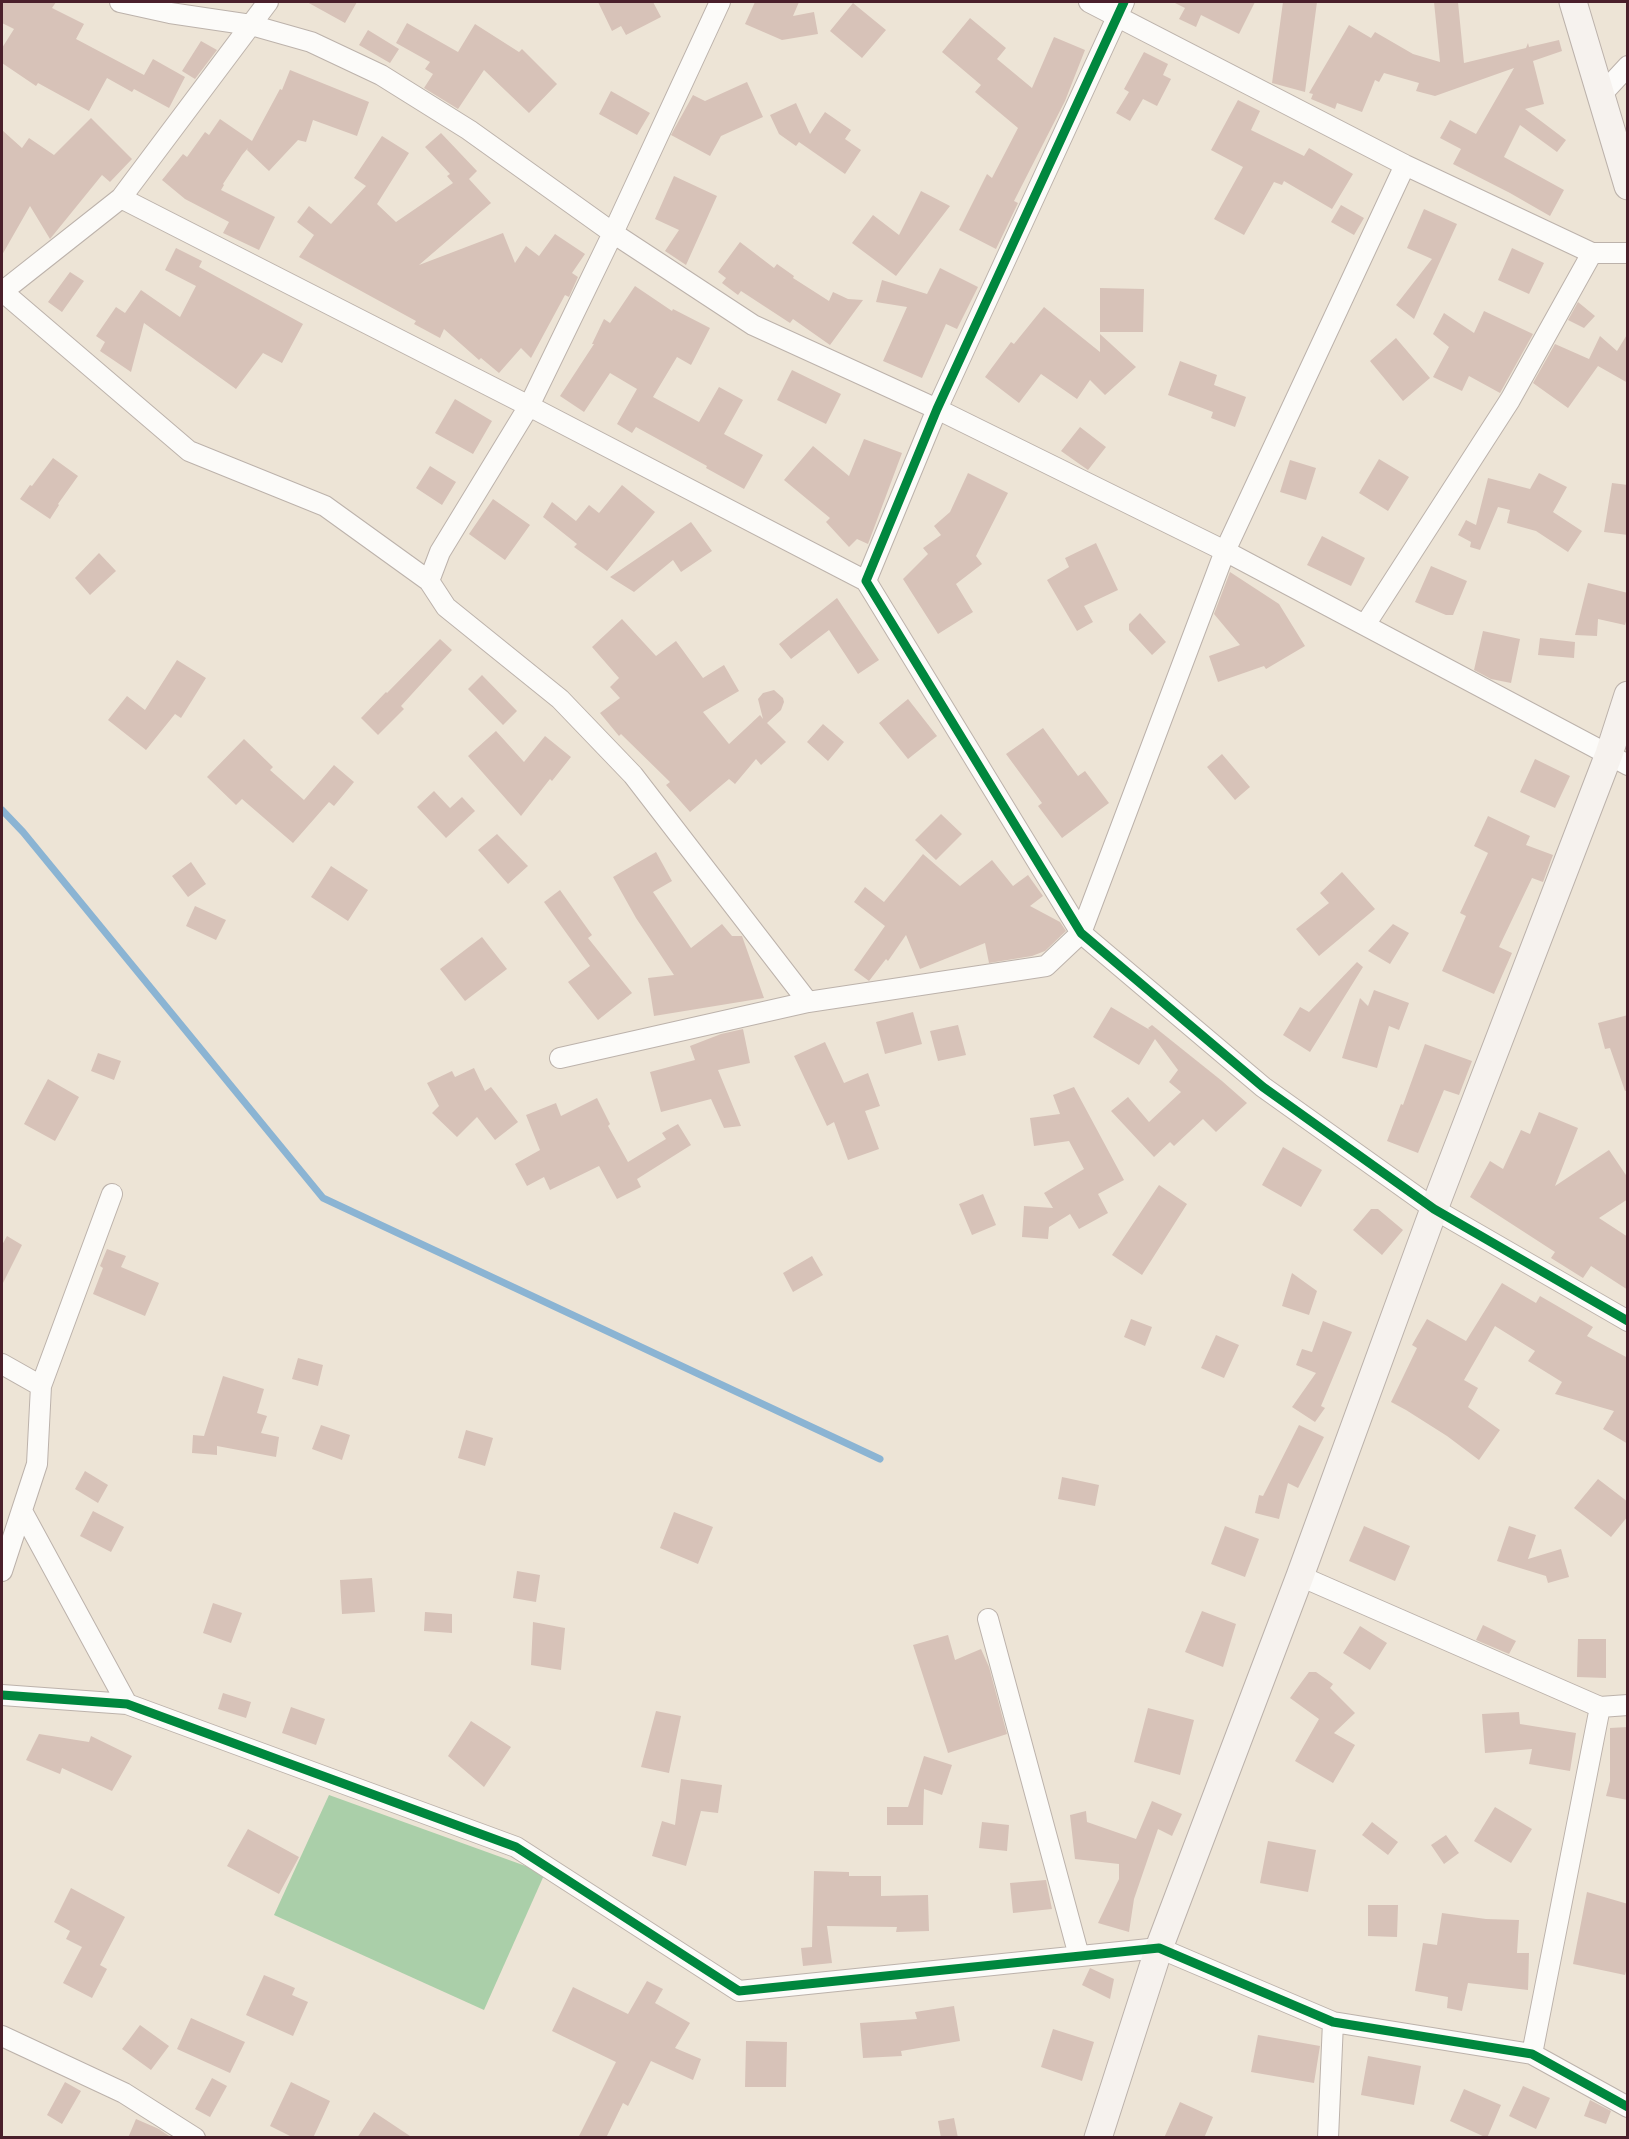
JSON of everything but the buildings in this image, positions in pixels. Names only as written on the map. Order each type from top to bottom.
[{"type":"street","points":[[120,2],[170,14],[251,26],[311,42],[381,75],[470,129],[613,233],[753,325],[937,409],[1225,551],[1618,759]]},
{"type":"street","points":[[268,2],[121,198],[2,292],[189,451],[325,506],[429,581],[446,607],[560,699],[633,775],[808,1002]]},
{"type":"street","points":[[429,581],[440,552],[529,406],[613,233],[720,2]]},
{"type":"street","points":[[1089,2],[1120,8],[1404,165],[1592,253],[1628,253]]},
{"type":"street","points":[[1573,2],[1628,186]]},
{"type":"street","points":[[866,581],[937,409],[1120,8]]},
{"type":"street","points":[[1601,95],[1628,66]]},
{"type":"street","points":[[560,1058],[808,1002],[1046,966],[1081,933],[1225,551],[1404,165]]},
{"type":"street","points":[[121,198],[866,581],[1081,933],[1263,1087],[1434,1209],[1628,1321]]},
{"type":"street","points":[[1365,625],[1510,400],[1592,253]]},
{"type":"street","points":[[1098,2138],[1159,1948],[1300,1576],[1434,1209],[1618,759],[1628,695]]},
{"type":"street","points":[[2,1571],[37,1464],[41,1386],[112,1194]]},
{"type":"street","points":[[2,1364],[41,1386]]},
{"type":"street","points":[[22,1511],[127,1704]]},
{"type":"street","points":[[1300,1576],[1600,1707],[1628,1705]]},
{"type":"street","points":[[988,1618],[1079,1956]]},
{"type":"street","points":[[2,1695],[127,1704],[516,1847],[739,1990],[1159,1948],[1333,2022],[1532,2054],[1628,2107]]},
{"type":"street","points":[[1532,2054],[1600,1707]]},
{"type":"street","points":[[1328,2138],[1333,2022]]},
{"type":"street","points":[[2,2036],[124,2093],[195,2138]]},
{"type":"green space","points":[[329,1795],[545,1873],[484,2010],[274,1915]]},
{"type":"waterway","points":[[2,810],[23,832],[323,1198],[880,1459]]},
{"type":"cycle path","points":[[1124,2],[937,409],[866,581],[1081,933],[1263,1087],[1434,1209],[1628,1321]]},
{"type":"cycle path","points":[[2,1695],[127,1704],[516,1847],[739,1991],[1159,1948],[1333,2022],[1532,2054],[1628,2107]]}]
